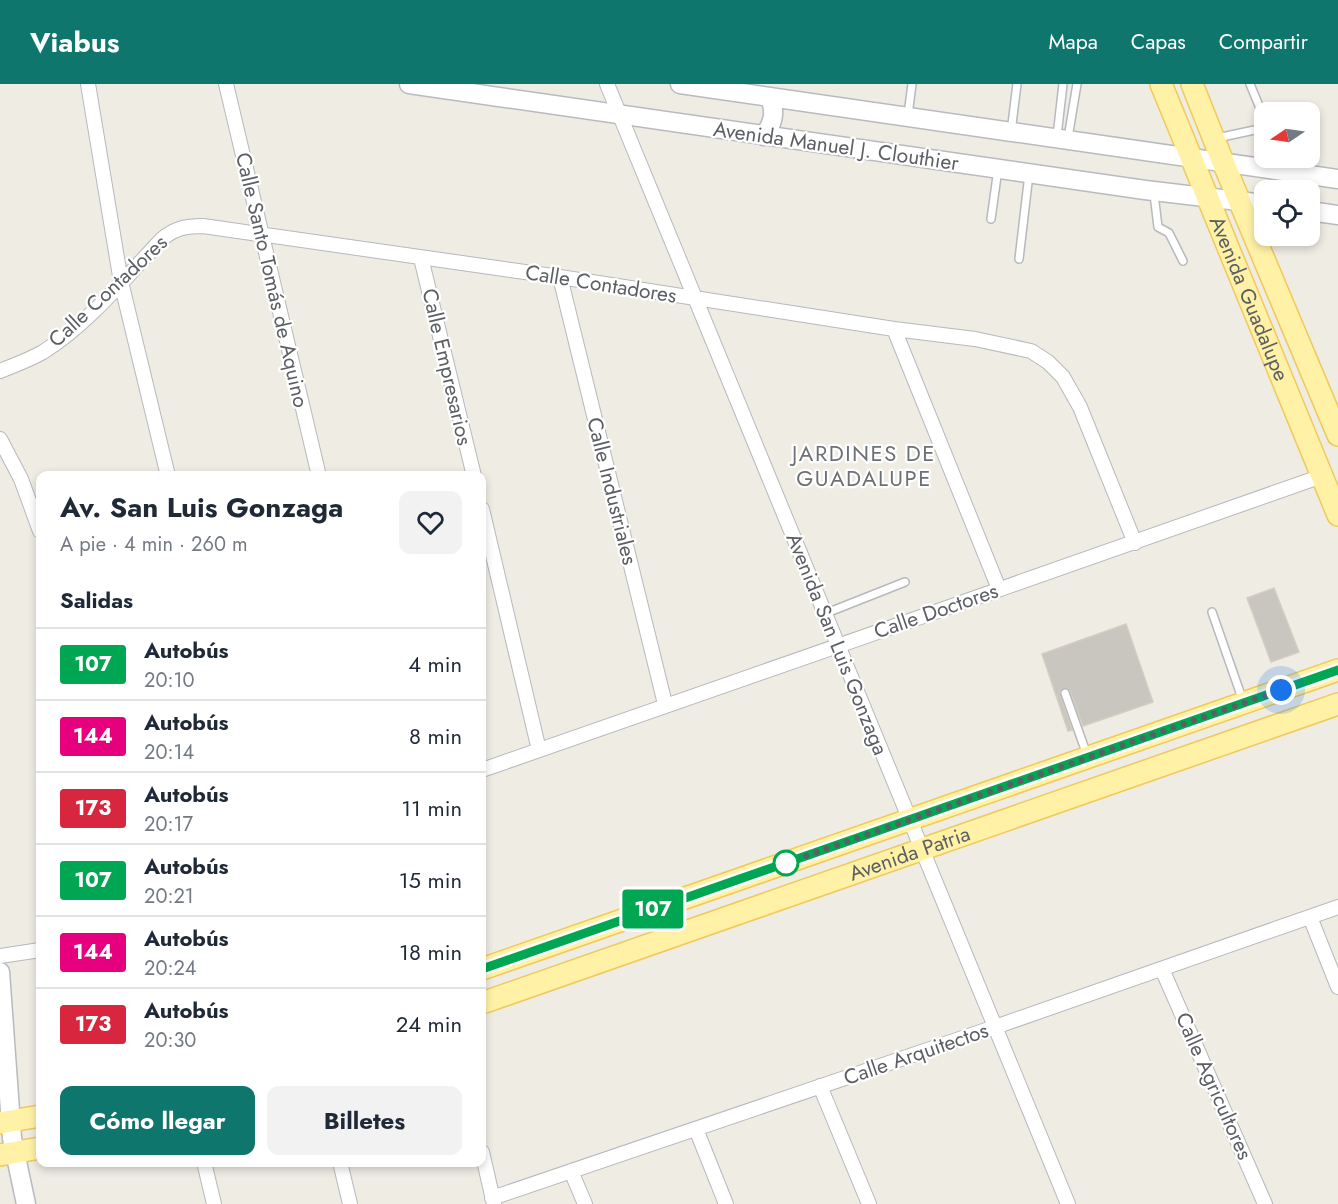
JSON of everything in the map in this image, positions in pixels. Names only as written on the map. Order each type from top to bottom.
[{"type":"main road","name":"Avenida Manuel J. Clouthier","points":[[409,84],[1029,174],[1254,203]]},
{"type":"main road","name":"Avenida Manuel J. Clouthier","points":[[682,84],[731,88],[770,98],[1338,179]]},
{"type":"main road","name":"Avenida Guadalupe","points":[[1161,84],[1338,515]]},
{"type":"main road","name":"Avenida Guadalupe","points":[[1192,84],[1338,435]]},
{"type":"main road","points":[[764,136],[772,125],[774,115],[770,98]]},
{"type":"main road","points":[[1320,212],[1338,215]]},
{"type":"main road","name":"Avenida Patria","points":[[486,968],[1338,670]]},
{"type":"main road","name":"Avenida Patria","points":[[486,1002],[1338,704]]},
{"type":"main road","points":[[0,972],[7,1155],[26,1204]]},
{"type":"main road","points":[[5,1123],[36,1117]]},
{"type":"main road","points":[[7,1155],[36,1149]]},
{"type":"street","points":[[88,84],[121,282],[167,471]]},
{"type":"street","name":"Calle Santo Tomás de Aquino","points":[[226,84],[318,471]]},
{"type":"street","name":"Avenida San Luis Gonzaga","points":[[607,84],[1068,1204]]},
{"type":"street","name":"Calle Contadores","points":[[0,371],[23,363],[58,342],[82,321],[162,239],[172,231],[185,226],[203,226],[560,277],[894,329],[975,339],[1031,351],[1048,362],[1063,377],[1080,406],[1135,543]]},
{"type":"street","name":"Calle Empresarios","points":[[421,258],[473,471]]},
{"type":"street","name":"Calle Industriales","points":[[560,277],[664,704]]},
{"type":"street","points":[[894,329],[999,589]]},
{"type":"street","points":[[0,439],[21,479],[36,520]]},
{"type":"street","name":"Calle Doctores","points":[[486,769],[664,704],[1135,543],[1322,476]]},
{"type":"street","points":[[486,526],[539,750]]},
{"type":"street","name":"Calle Arquitectos","points":[[493,1201],[571,1171],[995,1027],[1338,907]]},
{"type":"street","points":[[1310,917],[1338,987]]},
{"type":"street","points":[[0,956],[36,951]]},
{"type":"street","name":"Calle Agricultores","points":[[1162,969],[1265,1204]]},
{"type":"street","points":[[820,1086],[868,1204]]},
{"type":"street","points":[[696,1129],[726,1204]]},
{"type":"street","points":[[205,1167],[214,1204]]},
{"type":"street","points":[[341,1167],[350,1204]]},
{"type":"street","points":[[485,1167],[493,1201]]},
{"type":"street","points":[[571,1171],[585,1204]]},
{"type":"lane","points":[[908,117],[912,84]]},
{"type":"lane","points":[[1011,132],[1017,84]]},
{"type":"lane","points":[[1062,140],[1063,84]]},
{"type":"lane","points":[[1062,140],[1077,84]]},
{"type":"lane","points":[[1250,84],[1257,102]]},
{"type":"lane","points":[[1214,139],[1254,130]]},
{"type":"lane","points":[[991,219],[998,169]]},
{"type":"lane","points":[[1019,259],[1029,174]]},
{"type":"lane","points":[[1154,191],[1158,227],[1169,233],[1183,261]]},
{"type":"lane","points":[[824,614],[905,582]]},
{"type":"lane","points":[[1212,612],[1244,703]]},
{"type":"lane","points":[[1065,693],[1088,758]]},
{"type":"building","points":[[1274,588],[1299,652],[1271,662],[1247,598]]},
{"type":"building","points":[[1126,624],[1153,702],[1083,726],[1070,691],[1064,688],[1060,690],[1060,694],[1072,730],[1068,731],[1042,654]]},
{"type":"bus line","name":"107","points":[[486,968],[1338,670]]},
{"type":"district","name":"JARDINES DE GUADALUPE","points":[[864,466]]},
{"type":"route","points":[[786,863],[1281,690]]}]
